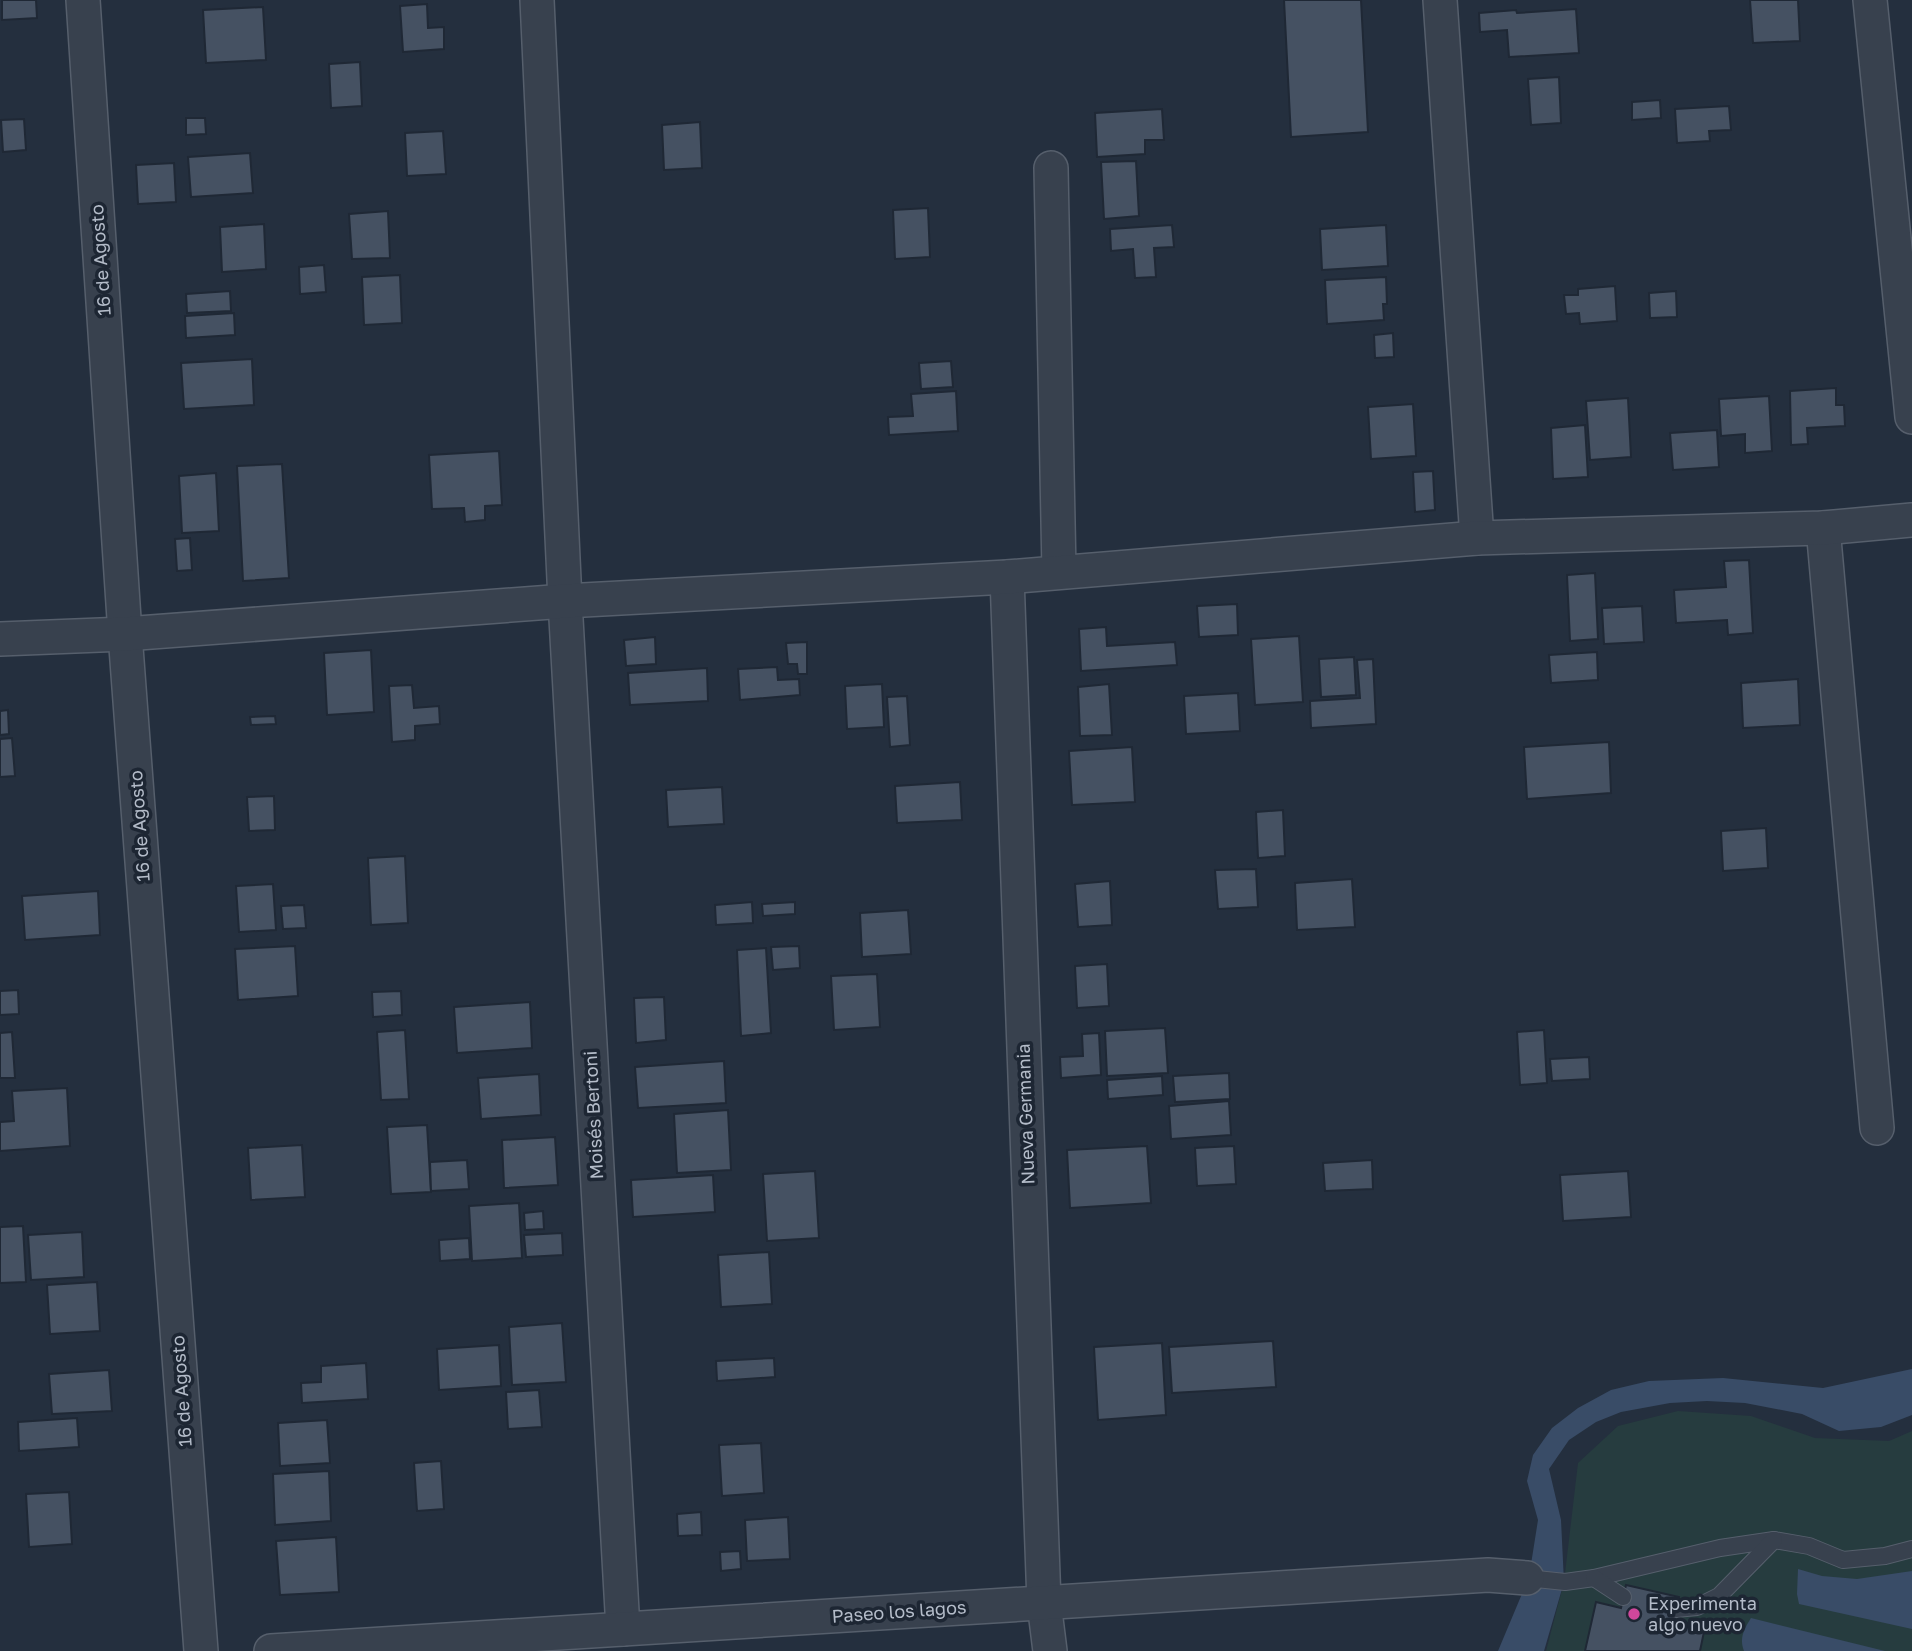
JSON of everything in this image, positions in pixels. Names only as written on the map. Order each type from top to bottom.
[{"type":"street","name":"16 de Agosto","points":[[83,0],[125,634],[201,1651]]},
{"type":"street","name":"Moisés Bertoni","points":[[537,0],[565,601],[623,1629]]},
{"type":"street","points":[[1440,0],[1477,538]]},
{"type":"street","points":[[1870,0],[1912,417]]},
{"type":"street","points":[[1051,168],[1059,572]]},
{"type":"street","points":[[0,639],[125,634],[565,601],[1007,576],[1477,538],[1823,528],[1912,520]]},
{"type":"street","points":[[1823,528],[1877,1128]]},
{"type":"street","name":"Nueva Germania","points":[[1007,576],[1044,1603],[1049,1651]]},
{"type":"street","name":"Paseo los lagos","points":[[271,1651],[1488,1575],[1527,1578]]},
{"type":"lane","points":[[1676,1609],[1697,1608],[1719,1596],[1774,1540]]},
{"type":"lane","points":[[1527,1578],[1565,1582],[1594,1578],[1720,1548],[1774,1540],[1809,1546],[1843,1560],[1885,1556],[1912,1549]]},
{"type":"lane","points":[[1594,1578],[1623,1597]]},
{"type":"green space","points":[[1678,1411],[1751,1416],[1815,1438],[1889,1441],[1912,1431],[1912,1651],[1700,1651],[1705,1627],[1674,1620],[1679,1597],[1627,1585],[1621,1608],[1596,1603],[1585,1651],[1546,1651],[1564,1582],[1578,1463],[1618,1426]]},
{"type":"water","points":[[1912,1369],[1912,1415],[1881,1427],[1839,1431],[1802,1414],[1745,1403],[1707,1401],[1670,1403],[1621,1412],[1596,1422],[1569,1440],[1549,1469],[1561,1520],[1564,1582],[1544,1651],[1498,1651],[1529,1577],[1538,1520],[1527,1481],[1533,1455],[1552,1428],[1578,1408],[1611,1390],[1649,1381],[1723,1378],[1823,1388]]},
{"type":"water","points":[[1798,1569],[1822,1576],[1857,1579],[1912,1571],[1912,1629],[1799,1604]]},
{"type":"water","points":[[1751,1618],[1885,1651],[1744,1651],[1743,1634]]},
{"type":"building","points":[[2,0],[36,0],[37,18],[2,20]]},
{"type":"building","points":[[1284,0],[1361,0],[1368,132],[1291,137]]},
{"type":"building","points":[[1750,0],[1798,0],[1800,41],[1753,43]]},
{"type":"building","points":[[427,4],[428,28],[444,27],[444,49],[403,52],[400,6]]},
{"type":"building","points":[[263,7],[266,60],[206,63],[203,10]]},
{"type":"building","points":[[1576,9],[1579,53],[1509,57],[1507,30],[1480,32],[1479,13]]},
{"type":"building","points":[[360,62],[362,106],[331,108],[329,64]]},
{"type":"building","points":[[1559,77],[1561,123],[1531,125],[1528,79]]},
{"type":"building","points":[[1660,100],[1661,118],[1632,120],[1632,102]]},
{"type":"building","points":[[1729,106],[1731,130],[1709,131],[1710,141],[1677,143],[1675,109]]},
{"type":"building","points":[[1162,109],[1164,140],[1145,140],[1145,154],[1097,157],[1095,113]]},
{"type":"building","points":[[186,118],[205,118],[206,134],[186,135]]},
{"type":"building","points":[[24,119],[26,150],[3,152],[1,120]]},
{"type":"building","points":[[700,122],[702,168],[664,170],[662,125]]},
{"type":"building","points":[[443,131],[446,174],[407,176],[405,133]]},
{"type":"building","points":[[250,153],[253,193],[191,197],[188,157]]},
{"type":"building","points":[[1136,161],[1139,216],[1104,219],[1101,162]]},
{"type":"building","points":[[174,163],[176,202],[138,204],[136,165]]},
{"type":"building","points":[[928,208],[930,257],[895,259],[893,210]]},
{"type":"building","points":[[388,211],[390,258],[352,259],[349,214]]},
{"type":"building","points":[[264,224],[266,269],[222,272],[220,227]]},
{"type":"building","points":[[1172,225],[1174,247],[1154,248],[1156,277],[1135,278],[1133,249],[1111,251],[1110,229]]},
{"type":"building","points":[[1386,225],[1388,266],[1322,270],[1320,229]]},
{"type":"building","points":[[324,265],[326,292],[300,294],[299,267]]},
{"type":"building","points":[[400,275],[402,323],[364,325],[362,277]]},
{"type":"building","points":[[1386,277],[1387,304],[1383,304],[1384,320],[1327,324],[1325,280]]},
{"type":"building","points":[[1615,286],[1617,321],[1580,324],[1579,313],[1566,314],[1564,295],[1578,295],[1578,289]]},
{"type":"building","points":[[230,291],[231,311],[187,313],[186,294]]},
{"type":"building","points":[[1676,291],[1677,317],[1650,318],[1649,293]]},
{"type":"building","points":[[234,313],[235,335],[186,338],[185,316]]},
{"type":"building","points":[[1393,333],[1394,357],[1375,358],[1374,335]]},
{"type":"building","points":[[252,359],[254,405],[184,409],[181,363]]},
{"type":"building","points":[[951,361],[953,387],[921,389],[919,363]]},
{"type":"building","points":[[1836,388],[1836,405],[1844,405],[1845,426],[1807,428],[1808,444],[1791,445],[1790,391]]},
{"type":"building","points":[[956,391],[958,431],[889,435],[888,417],[913,416],[911,394]]},
{"type":"building","points":[[1769,396],[1772,451],[1745,453],[1745,434],[1721,436],[1719,399]]},
{"type":"building","points":[[1628,398],[1631,457],[1590,460],[1586,401]]},
{"type":"building","points":[[1413,404],[1416,456],[1371,459],[1368,407]]},
{"type":"building","points":[[1585,425],[1588,477],[1553,479],[1551,428]]},
{"type":"building","points":[[1717,430],[1719,467],[1673,470],[1670,433]]},
{"type":"building","points":[[499,451],[502,505],[485,506],[485,520],[465,522],[464,508],[432,509],[429,455]]},
{"type":"building","points":[[282,464],[289,578],[243,581],[237,466]]},
{"type":"building","points":[[1433,471],[1435,510],[1415,512],[1413,472]]},
{"type":"building","points":[[216,473],[219,531],[182,533],[179,476]]},
{"type":"building","points":[[190,538],[192,570],[177,571],[175,539]]},
{"type":"building","points":[[1749,560],[1753,633],[1728,635],[1727,620],[1676,623],[1674,590],[1726,587],[1724,561]]},
{"type":"building","points":[[1595,573],[1598,639],[1570,641],[1567,575]]},
{"type":"building","points":[[1237,604],[1238,635],[1199,637],[1197,606]]},
{"type":"building","points":[[1642,606],[1644,642],[1604,644],[1602,608]]},
{"type":"building","points":[[1106,627],[1107,646],[1175,642],[1177,665],[1081,671],[1079,629]]},
{"type":"building","points":[[1299,636],[1303,702],[1255,705],[1251,639]]},
{"type":"building","points":[[655,637],[656,664],[626,666],[624,640]]},
{"type":"building","points":[[807,642],[807,674],[798,674],[797,664],[788,664],[786,643]]},
{"type":"building","points":[[371,650],[374,712],[327,715],[324,653]]},
{"type":"building","points":[[1597,652],[1598,680],[1551,683],[1549,655]]},
{"type":"building","points":[[1354,657],[1356,695],[1321,697],[1319,659]]},
{"type":"building","points":[[1373,659],[1376,724],[1311,728],[1310,701],[1360,698],[1357,660]]},
{"type":"building","points":[[777,667],[778,680],[799,679],[800,695],[740,700],[738,669]]},
{"type":"building","points":[[707,668],[708,701],[630,705],[628,673]]},
{"type":"building","points":[[1798,679],[1800,725],[1743,728],[1741,683]]},
{"type":"building","points":[[882,684],[884,727],[847,729],[845,686]]},
{"type":"building","points":[[1109,684],[1112,735],[1080,736],[1078,687]]},
{"type":"building","points":[[412,685],[414,708],[439,706],[440,724],[415,726],[415,740],[392,742],[389,686]]},
{"type":"building","points":[[1238,693],[1240,731],[1186,734],[1184,696]]},
{"type":"building","points":[[907,696],[910,745],[890,747],[887,697]]},
{"type":"building","points":[[8,710],[9,734],[0,735],[0,711]]},
{"type":"building","points":[[275,716],[276,724],[251,725],[250,717]]},
{"type":"building","points":[[12,738],[15,776],[0,777],[0,739]]},
{"type":"building","points":[[1609,742],[1611,793],[1527,799],[1524,747]]},
{"type":"building","points":[[1132,747],[1135,802],[1072,805],[1069,751]]},
{"type":"building","points":[[960,782],[962,820],[897,823],[895,786]]},
{"type":"building","points":[[722,787],[724,824],[668,827],[666,790]]},
{"type":"building","points":[[274,796],[275,830],[249,831],[247,797]]},
{"type":"building","points":[[1283,810],[1285,856],[1258,858],[1256,812]]},
{"type":"building","points":[[1766,828],[1768,868],[1723,871],[1721,831]]},
{"type":"building","points":[[405,856],[408,923],[371,925],[368,858]]},
{"type":"building","points":[[1256,869],[1258,907],[1218,909],[1215,870]]},
{"type":"building","points":[[1352,879],[1355,927],[1297,930],[1295,883]]},
{"type":"building","points":[[1110,881],[1112,925],[1078,927],[1075,884]]},
{"type":"building","points":[[273,884],[276,930],[239,932],[236,886]]},
{"type":"building","points":[[98,891],[100,935],[25,940],[22,896]]},
{"type":"building","points":[[752,902],[753,923],[716,925],[715,905]]},
{"type":"building","points":[[795,902],[795,914],[763,916],[762,904]]},
{"type":"building","points":[[304,905],[306,928],[283,929],[281,906]]},
{"type":"building","points":[[908,910],[911,954],[862,957],[860,913]]},
{"type":"building","points":[[295,946],[298,996],[238,1000],[235,949]]},
{"type":"building","points":[[799,946],[800,968],[773,970],[771,947]]},
{"type":"building","points":[[766,948],[771,1033],[741,1036],[737,950]]},
{"type":"building","points":[[1107,964],[1109,1006],[1077,1008],[1075,966]]},
{"type":"building","points":[[877,974],[880,1027],[834,1030],[831,976]]},
{"type":"building","points":[[18,990],[19,1014],[0,1015],[0,991]]},
{"type":"building","points":[[401,991],[402,1015],[373,1017],[372,992]]},
{"type":"building","points":[[664,997],[666,1040],[636,1043],[634,998]]},
{"type":"building","points":[[530,1002],[532,1048],[457,1053],[454,1007]]},
{"type":"building","points":[[1165,1028],[1168,1073],[1107,1076],[1105,1031]]},
{"type":"building","points":[[405,1030],[409,1099],[381,1100],[377,1032]]},
{"type":"building","points":[[1544,1030],[1547,1083],[1520,1085],[1517,1032]]},
{"type":"building","points":[[12,1032],[15,1078],[0,1078],[0,1033]]},
{"type":"building","points":[[1099,1033],[1101,1075],[1061,1078],[1060,1057],[1083,1056],[1082,1034]]},
{"type":"building","points":[[1589,1057],[1590,1079],[1552,1081],[1550,1059]]},
{"type":"building","points":[[724,1061],[726,1103],[638,1108],[635,1067]]},
{"type":"building","points":[[1229,1073],[1230,1099],[1175,1102],[1173,1076]]},
{"type":"building","points":[[539,1074],[541,1115],[481,1119],[478,1078]]},
{"type":"building","points":[[1162,1076],[1163,1095],[1108,1099],[1107,1080]]},
{"type":"building","points":[[67,1088],[70,1146],[0,1151],[0,1122],[14,1121],[12,1091]]},
{"type":"building","points":[[1229,1101],[1231,1135],[1171,1139],[1169,1106]]},
{"type":"building","points":[[728,1110],[731,1170],[677,1173],[674,1114]]},
{"type":"building","points":[[427,1125],[431,1192],[391,1194],[387,1127]]},
{"type":"building","points":[[555,1137],[558,1185],[504,1188],[502,1140]]},
{"type":"building","points":[[302,1145],[305,1197],[251,1200],[248,1148]]},
{"type":"building","points":[[1147,1146],[1151,1203],[1070,1208],[1067,1150]]},
{"type":"building","points":[[1234,1146],[1236,1184],[1197,1186],[1195,1148]]},
{"type":"building","points":[[467,1160],[469,1189],[431,1191],[430,1162]]},
{"type":"building","points":[[1372,1160],[1373,1189],[1325,1191],[1323,1163]]},
{"type":"building","points":[[815,1171],[819,1238],[767,1241],[763,1174]]},
{"type":"building","points":[[1628,1171],[1631,1217],[1563,1221],[1560,1175]]},
{"type":"building","points":[[713,1175],[715,1212],[633,1217],[631,1180]]},
{"type":"building","points":[[519,1203],[522,1258],[472,1261],[469,1206]]},
{"type":"building","points":[[543,1211],[544,1229],[525,1230],[524,1213]]},
{"type":"building","points":[[23,1226],[26,1282],[0,1283],[0,1227]]},
{"type":"building","points":[[82,1232],[84,1277],[31,1280],[28,1235]]},
{"type":"building","points":[[562,1233],[563,1255],[526,1257],[524,1235]]},
{"type":"building","points":[[469,1238],[470,1259],[440,1261],[439,1240]]},
{"type":"building","points":[[769,1252],[772,1304],[721,1307],[718,1255]]},
{"type":"building","points":[[97,1282],[100,1331],[50,1334],[47,1285]]},
{"type":"building","points":[[562,1323],[566,1382],[512,1385],[509,1327]]},
{"type":"building","points":[[1273,1341],[1276,1387],[1172,1393],[1169,1347]]},
{"type":"building","points":[[1162,1343],[1166,1415],[1098,1420],[1094,1347]]},
{"type":"building","points":[[499,1345],[501,1386],[439,1390],[437,1349]]},
{"type":"building","points":[[774,1358],[775,1377],[717,1381],[716,1361]]},
{"type":"building","points":[[366,1363],[368,1399],[302,1403],[301,1383],[321,1382],[321,1366]]},
{"type":"building","points":[[109,1370],[112,1411],[52,1414],[49,1374]]},
{"type":"building","points":[[539,1390],[542,1427],[508,1429],[506,1392]]},
{"type":"building","points":[[77,1418],[79,1447],[19,1451],[18,1422]]},
{"type":"building","points":[[327,1420],[330,1463],[280,1466],[278,1423]]},
{"type":"building","points":[[761,1443],[764,1493],[722,1496],[719,1445]]},
{"type":"building","points":[[441,1461],[444,1509],[417,1511],[414,1463]]},
{"type":"building","points":[[329,1471],[331,1521],[275,1525],[273,1474]]},
{"type":"building","points":[[69,1492],[72,1544],[29,1547],[26,1494]]},
{"type":"building","points":[[701,1512],[702,1535],[678,1536],[677,1514]]},
{"type":"building","points":[[788,1517],[790,1559],[747,1561],[745,1520]]},
{"type":"building","points":[[336,1537],[339,1592],[280,1595],[276,1541]]},
{"type":"building","points":[[740,1551],[741,1569],[721,1571],[720,1552]]},
{"type":"building","name":"Experimenta algo nuevo","points":[[1626,1585],[1679,1597],[1674,1620],[1705,1627],[1700,1651],[1585,1651],[1596,1602],[1621,1608]]},
{"type":"place","name":"Experimenta algo nuevo","points":[[1634,1614]]}]
